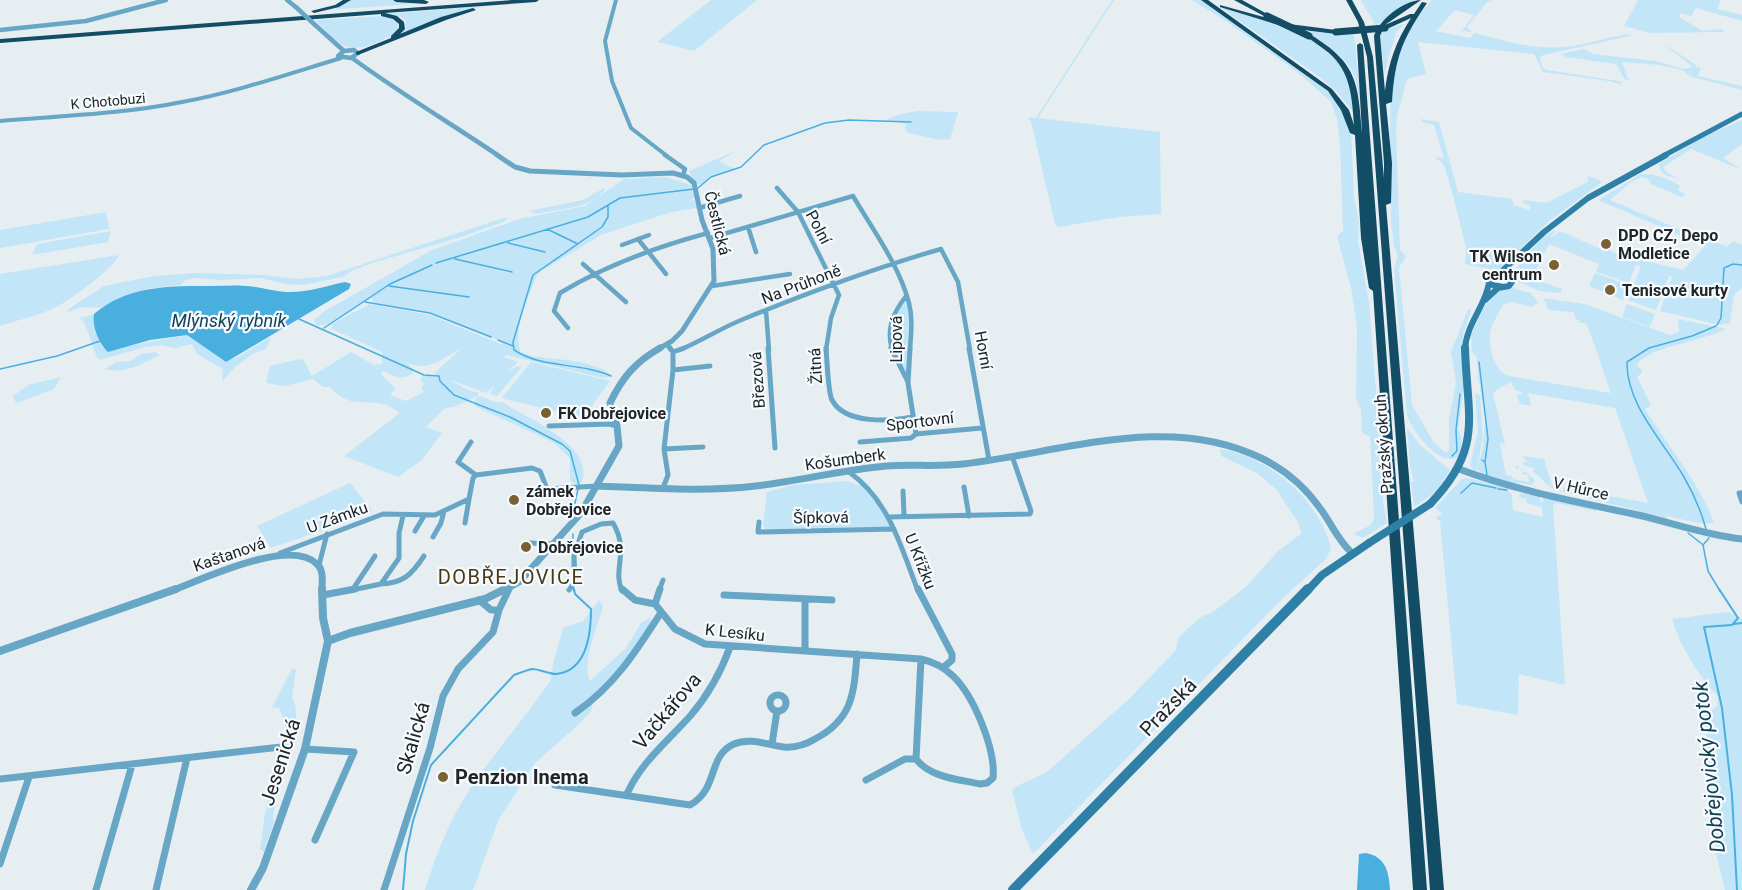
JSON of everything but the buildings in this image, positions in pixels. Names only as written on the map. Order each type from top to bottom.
[{"type":"highway","points":[[284,16],[324,9],[348,0]]},
{"type":"highway","points":[[396,0],[467,2]]},
{"type":"highway","points":[[0,39],[491,0]]},
{"type":"highway","points":[[0,39],[536,0]]},
{"type":"highway","points":[[1206,0],[1244,14],[1279,23],[1336,32],[1373,30],[1397,24],[1414,14],[1423,1]]},
{"type":"highway","points":[[1206,0],[1330,90],[1349,117],[1359,153]]},
{"type":"highway","points":[[1219,0],[1244,12],[1279,23]]},
{"type":"highway","points":[[1238,0],[1309,36],[1339,57],[1352,78],[1368,265],[1380,317]]},
{"type":"highway","name":"Pražský okruh","points":[[1343,0],[1354,22],[1362,56],[1420,890]]},
{"type":"highway","name":"Pražský okruh","points":[[1349,0],[1361,22],[1370,57],[1437,890]]},
{"type":"highway","points":[[1356,0],[1368,22],[1377,52]]},
{"type":"highway","points":[[355,54],[450,16],[524,1]]},
{"type":"highway","points":[[1385,239],[1389,179],[1377,32],[1383,23],[1423,1]]},
{"type":"highway","points":[[1386,135],[1392,58],[1400,38],[1423,1]]},
{"type":"highway","points":[[349,14],[389,16],[400,20],[403,26],[393,37],[355,54]]},
{"type":"main road","points":[[1500,273],[1568,212],[1610,184],[1742,114]]},
{"type":"main road","points":[[1508,277],[1524,251]]},
{"type":"main road","points":[[1476,310],[1496,290],[1512,284],[1508,277],[1500,273],[1486,274],[1485,278],[1489,283],[1503,287]]},
{"type":"main road","name":"Pražská","points":[[1013,890],[1322,575],[1351,552],[1430,504],[1448,485],[1459,469],[1468,448],[1471,430],[1466,339],[1470,322],[1489,289],[1489,283]]},
{"type":"street","points":[[0,30],[86,21],[165,0]]},
{"type":"street","points":[[287,0],[344,51],[355,54],[515,167],[530,171],[683,175],[685,169],[632,128],[612,81],[605,38],[616,0]]},
{"type":"street","points":[[340,57],[344,51]]},
{"type":"street","points":[[340,57],[355,54]]},
{"type":"street","name":"K Chotobuzi","points":[[0,121],[139,109],[216,95],[340,57]]},
{"type":"street","name":"Čestlická","points":[[509,589],[528,573],[573,523],[619,446],[617,426],[610,403],[620,382],[640,359],[667,344],[682,331],[712,286],[715,261],[709,235],[699,208],[693,180],[683,175]]},
{"type":"street","name":"Polní","points":[[777,188],[798,212],[833,282]]},
{"type":"street","points":[[699,208],[740,196]]},
{"type":"street","name":"Lipová","points":[[798,212],[853,196],[893,264],[909,303],[912,325],[908,383],[916,434]]},
{"type":"street","points":[[568,328],[554,312],[557,296],[595,275],[648,252],[798,212]]},
{"type":"street","points":[[748,227],[756,252]]},
{"type":"street","points":[[622,245],[649,235]]},
{"type":"street","points":[[638,239],[666,274]]},
{"type":"street","name":"Na Průhoně","points":[[673,352],[728,325],[833,282],[941,249]]},
{"type":"street","name":"Horní","points":[[941,249],[958,282],[989,460]]},
{"type":"street","points":[[584,264],[626,302]]},
{"type":"street","points":[[712,286],[790,274]]},
{"type":"street","name":"Žitná","points":[[833,282],[839,299],[831,318],[826,347],[832,400],[845,412],[865,419],[913,417]]},
{"type":"street","name":"Lipová","points":[[906,296],[893,316],[888,332],[889,347],[908,383]]},
{"type":"street","name":"Březová","points":[[766,311],[775,448]]},
{"type":"street","points":[[663,488],[668,475],[664,449],[673,370],[673,352],[667,344]]},
{"type":"street","points":[[673,370],[710,366]]},
{"type":"street","points":[[600,424],[609,422],[614,416]]},
{"type":"street","points":[[549,426],[600,424],[617,426]]},
{"type":"street","name":"Sportovní","points":[[860,442],[911,438],[916,434],[982,428]]},
{"type":"street","name":"Košumberk","points":[[597,486],[692,490],[753,486],[886,466],[964,464],[1097,443],[1189,437],[1210,440],[1255,455],[1294,479],[1311,496],[1341,543],[1351,552]]},
{"type":"street","points":[[471,442],[458,462],[476,475],[532,468],[540,471],[547,489],[597,486]]},
{"type":"street","points":[[664,449],[703,447]]},
{"type":"street","points":[[888,517],[1030,514],[1031,511],[1012,456]]},
{"type":"street","name":"V Hůrce","points":[[1459,469],[1497,483],[1646,517],[1698,532],[1741,540]]},
{"type":"street","name":"U Křížku","points":[[849,471],[867,488],[888,517],[925,605],[952,654],[952,660],[944,667]]},
{"type":"street","points":[[465,523],[473,478],[476,475]]},
{"type":"street","points":[[964,488],[969,516]]},
{"type":"street","points":[[903,491],[904,515]]},
{"type":"street","points":[[1742,493],[1739,493],[1742,502]]},
{"type":"street","name":"U Zámku","points":[[280,554],[383,514],[424,516],[444,511],[469,499]]},
{"type":"street","points":[[433,537],[441,523],[444,511]]},
{"type":"street","points":[[381,584],[399,558],[399,533],[404,516]]},
{"type":"street","points":[[415,531],[424,516]]},
{"type":"street","points":[[616,516],[613,523],[622,548],[619,589],[628,597],[655,604],[663,580]]},
{"type":"street","name":"Šípková","points":[[759,522],[758,531],[894,530]]},
{"type":"street","points":[[573,523],[582,532]]},
{"type":"street","points":[[571,588],[574,556],[582,532],[601,524],[613,523]]},
{"type":"street","points":[[327,534],[319,565],[323,618],[328,641],[350,633],[479,600],[509,589]]},
{"type":"street","points":[[530,543],[555,544]]},
{"type":"street","name":"Kaštanová","points":[[0,651],[280,554],[301,555],[319,565]]},
{"type":"street","points":[[353,589],[375,556]]},
{"type":"street","points":[[323,595],[381,584],[397,584],[408,579],[424,556]]},
{"type":"street","name":"Skalická","points":[[384,890],[433,738],[442,696],[458,669],[493,632],[499,610],[509,589]]},
{"type":"street","points":[[724,595],[832,600]]},
{"type":"street","points":[[805,599],[805,651]]},
{"type":"street","points":[[479,600],[491,610],[499,610]]},
{"type":"street","name":"K Lesíku","points":[[655,604],[660,614],[676,632],[696,642],[730,647],[921,659],[944,667]]},
{"type":"street","points":[[575,713],[594,700],[624,669],[660,614]]},
{"type":"street","name":"Jesenická","points":[[251,890],[263,868],[305,750],[328,641]]},
{"type":"street","name":"Vačkářova","points":[[627,794],[636,772],[687,720],[720,673],[730,647]]},
{"type":"street","points":[[555,785],[690,805],[699,801],[706,794],[718,759],[725,749],[737,742],[749,741],[793,747],[804,745],[833,729],[850,709],[853,700],[857,654]]},
{"type":"street","points":[[921,659],[915,759],[919,766],[928,771],[980,784],[987,783],[993,778],[995,764],[973,701],[944,667]]},
{"type":"street","points":[[772,744],[777,711]]},
{"type":"street","points":[[0,779],[281,747]]},
{"type":"street","points":[[305,750],[354,752],[315,840]]},
{"type":"street","points":[[156,890],[187,758]]},
{"type":"street","points":[[866,780],[905,759],[915,759]]},
{"type":"street","points":[[96,890],[132,765]]},
{"type":"street","points":[[0,864],[29,777]]},
{"type":"shaded area","points":[[351,0],[391,0],[415,4],[326,10]]},
{"type":"shaded area","points":[[711,0],[757,0],[694,51],[657,42]]},
{"type":"shaded area","points":[[1114,0],[1038,118],[1160,132],[1161,214],[1119,217],[1059,227],[1055,224],[1028,117],[1036,118]]},
{"type":"shaded area","points":[[1192,0],[1201,0],[1312,77],[1337,101],[1351,129],[1354,197],[1359,222],[1358,241],[1369,303],[1383,501],[1387,523],[1363,538],[1353,534],[1371,525],[1374,518],[1370,436],[1362,433],[1361,410],[1356,399],[1357,328],[1352,292],[1337,236],[1343,231],[1337,119],[1331,102],[1300,74],[1226,21]]},
{"type":"shaded area","points":[[1361,0],[1414,0],[1376,26]]},
{"type":"shaded area","points":[[1432,0],[1492,0],[1487,2],[1467,27],[1472,32],[1462,31],[1474,15],[1455,10],[1436,31],[1470,38],[1475,33],[1528,46],[1569,47],[1624,35],[1634,35],[1543,55],[1540,58],[1543,68],[1547,70],[1625,82],[1620,82],[1622,85],[1609,81],[1543,72],[1534,54],[1418,42],[1426,74],[1407,79],[1397,116],[1400,250],[1406,256],[1399,268],[1412,405],[1434,443],[1446,453],[1449,450],[1449,420],[1456,382],[1451,352],[1468,309],[1471,311],[1463,334],[1464,386],[1458,429],[1461,436],[1461,447],[1458,457],[1451,459],[1443,457],[1427,446],[1407,415],[1394,269],[1398,256],[1394,246],[1391,222],[1390,99],[1397,53],[1416,18]]},
{"type":"shaded area","points":[[1638,0],[1721,0],[1717,9],[1742,15],[1742,21],[1696,8],[1691,16],[1680,13],[1679,17],[1703,31],[1722,29],[1724,32],[1650,33],[1624,26]]},
{"type":"shaded area","points":[[485,6],[456,13],[387,42],[359,51],[392,39],[406,28],[406,21],[401,17],[387,14]]},
{"type":"shaded area","points":[[1218,6],[1290,28],[1321,45],[1347,71],[1355,114],[1337,92],[1317,75]]},
{"type":"shaded area","points":[[381,16],[397,21],[399,29],[375,43],[359,48],[347,47],[339,42],[315,20]]},
{"type":"shaded area","points":[[1404,24],[1395,34],[1385,75],[1380,42],[1381,31]]},
{"type":"shaded area","points":[[1299,29],[1354,34],[1361,105],[1355,78],[1345,61],[1332,49]]},
{"type":"shaded area","points":[[1663,43],[1696,65],[1695,67],[1701,68],[1698,76],[1742,86],[1742,90],[1692,77],[1682,70],[1660,65],[1622,62],[1627,77],[1631,79],[1625,80],[1616,64],[1566,57],[1560,54],[1584,49],[1593,54],[1655,61],[1684,69],[1693,67]]},
{"type":"shaded area","points":[[918,111],[958,112],[950,139],[940,140],[908,133],[905,130],[906,124],[886,120],[900,114]]},
{"type":"shaded area","points":[[1421,119],[1439,122],[1458,192],[1512,199],[1514,205],[1530,210],[1530,206],[1522,202],[1524,200],[1546,203],[1588,182],[1588,176],[1600,180],[1601,183],[1549,221],[1498,271],[1465,264],[1466,248],[1454,199],[1444,165],[1435,157],[1444,158],[1434,125],[1422,122]]},
{"type":"shaded area","points":[[1742,120],[1742,144],[1723,158],[1742,170],[1691,149],[1663,167],[1666,172],[1679,179],[1667,176],[1660,170],[1659,164],[1700,138]]},
{"type":"shaded area","points":[[738,150],[719,161],[735,169],[711,177],[703,184],[695,185],[689,171]]},
{"type":"shaded area","points":[[1641,174],[1671,181],[1680,186],[1678,190],[1685,194],[1682,197],[1651,184],[1648,179],[1642,177],[1631,182],[1610,200],[1707,241],[1709,239],[1727,247],[1733,241],[1742,245],[1742,288],[1734,295],[1730,323],[1720,325],[1660,311],[1672,277],[1669,276],[1656,310],[1628,300],[1641,266],[1636,265],[1629,283],[1596,272],[1599,264],[1549,244],[1532,278],[1562,289],[1561,293],[1539,291],[1512,279],[1511,275],[1532,249],[1550,232],[1556,230],[1550,238],[1560,231],[1605,251],[1607,249],[1618,254],[1683,270],[1705,246],[1598,200]]},
{"type":"shaded area","points":[[665,177],[691,185],[695,197],[689,201],[695,200],[697,208],[671,212],[601,235],[543,270],[537,275],[526,303],[518,334],[521,352],[531,356],[585,363],[605,370],[613,376],[603,378],[506,355],[504,357],[518,362],[508,372],[518,366],[521,368],[497,396],[490,394],[494,386],[486,393],[448,379],[479,393],[478,396],[454,407],[445,408],[426,427],[442,433],[422,460],[398,477],[344,456],[400,413],[390,406],[342,398],[330,387],[323,387],[313,379],[285,386],[266,383],[270,366],[300,359],[304,361],[312,376],[351,352],[374,365],[382,364],[382,352],[332,329],[333,324],[339,320],[370,304],[430,315],[501,344],[502,342],[434,314],[377,304],[372,298],[332,323],[317,326],[314,320],[325,311],[432,250],[519,219],[585,206],[624,179]],"holes":[[[462,348],[434,373],[436,375],[422,376],[421,382],[425,384],[421,387],[424,392],[406,401],[390,395],[396,389],[381,374],[382,371],[398,377],[409,376],[413,373],[413,369],[406,362],[421,366],[428,365]]]},
{"type":"shaded area","points":[[606,187],[594,200],[585,204],[536,214],[529,211],[583,200]]},
{"type":"shaded area","points":[[106,212],[109,229],[0,248],[0,230]]},
{"type":"shaded area","points":[[503,218],[509,218],[461,237],[353,270],[343,277],[303,285],[260,278],[221,280],[194,278],[184,281],[181,285],[146,289],[100,308],[81,307],[69,312],[67,310],[104,286],[154,276],[198,273],[264,275],[296,279],[327,276]]},
{"type":"shaded area","points":[[111,231],[108,242],[32,255],[37,244]]},
{"type":"shaded area","points":[[119,255],[101,275],[60,305],[0,326],[0,274]]},
{"type":"shaded area","points":[[1595,273],[1628,285],[1623,300],[1589,286]]},
{"type":"shaded area","points":[[1512,288],[1531,293],[1538,303],[1531,307],[1512,302],[1504,304],[1493,323],[1490,331],[1492,354],[1500,370],[1509,376],[1611,393],[1587,324],[1577,322],[1581,321],[1576,319],[1573,312],[1549,310],[1543,298],[1584,304],[1670,335],[1679,332],[1678,319],[1726,329],[1665,348],[1643,358],[1637,365],[1643,371],[1637,377],[1651,405],[1645,409],[1692,478],[1714,523],[1667,516],[1667,518],[1563,492],[1563,488],[1560,488],[1561,492],[1553,488],[1532,471],[1535,469],[1522,464],[1527,461],[1522,456],[1544,459],[1552,486],[1648,503],[1615,408],[1528,393],[1531,406],[1520,404],[1517,394],[1522,395],[1522,392],[1515,390],[1511,382],[1493,394],[1505,444],[1500,443],[1506,475],[1529,482],[1528,475],[1522,474],[1524,472],[1519,468],[1515,469],[1516,465],[1533,478],[1535,482],[1531,485],[1502,481],[1488,477],[1477,469],[1483,448],[1485,421],[1477,358],[1472,352],[1471,335],[1482,309],[1498,290]]},
{"type":"shaded area","points":[[906,296],[912,325],[908,383],[896,359],[890,340],[893,321]]},
{"type":"shaded area","points":[[1627,304],[1655,314],[1650,327],[1622,317]]},
{"type":"shaded area","points":[[94,314],[99,341],[106,350],[187,335],[224,361],[238,357],[271,337],[266,349],[254,353],[235,367],[222,382],[223,369],[197,354],[192,344],[175,348],[162,345],[146,347],[99,360],[84,322],[80,318]]},
{"type":"shaded area","points":[[155,352],[160,355],[134,367],[120,370],[105,369],[116,362],[130,361],[141,354]]},
{"type":"shaded area","points":[[531,362],[610,381],[583,418],[502,398]]},
{"type":"shaded area","points":[[61,377],[54,389],[16,403],[13,396],[28,385]]},
{"type":"shaded area","points":[[1475,393],[1480,395],[1483,436],[1476,474],[1470,465],[1478,430]]},
{"type":"shaded area","points":[[481,396],[494,402],[502,402],[569,444],[583,468],[582,482],[576,485],[570,480],[570,458],[553,442],[477,407],[474,404],[476,398]]},
{"type":"shaded area","points":[[1407,428],[1420,445],[1450,470],[1437,491],[1414,507],[1411,482],[1414,482],[1410,466]]},
{"type":"shaded area","points":[[1220,449],[1256,461],[1274,471],[1290,484],[1316,514],[1331,549],[1326,559],[1283,598],[1033,854],[1022,830],[1012,790],[1048,771],[1129,699],[1176,650],[1178,638],[1185,631],[1201,617],[1213,612],[1247,586],[1278,551],[1301,534],[1299,524],[1276,489],[1257,473],[1221,456]]},
{"type":"shaded area","points":[[1467,478],[1506,488],[1512,495],[1513,510],[1543,517],[1542,507],[1527,503],[1526,499],[1519,497],[1520,493],[1540,496],[1540,502],[1543,502],[1543,496],[1596,507],[1596,511],[1553,504],[1565,685],[1519,674],[1518,715],[1457,704],[1440,521],[1436,518],[1442,513],[1435,508],[1462,479]]},
{"type":"shaded area","points":[[847,481],[867,488],[894,529],[766,531],[763,524],[767,492],[793,485]]},
{"type":"shaded area","points":[[350,483],[372,510],[370,514],[271,548],[257,526]]},
{"type":"shaded area","points":[[599,600],[603,606],[589,655],[590,681],[626,648],[641,623],[651,617],[649,629],[594,700],[591,711],[535,763],[499,819],[473,890],[425,890],[441,845],[461,803],[551,680],[563,628],[583,621]]},
{"type":"shaded area","points":[[1727,612],[1742,618],[1742,890],[1725,890],[1716,853],[1717,803],[1707,763],[1706,714],[1717,707],[1718,697],[1690,660],[1672,619]]},
{"type":"shaded area","points":[[292,669],[296,669],[292,698],[298,730],[277,794],[274,822],[264,852],[260,849],[267,804],[283,753],[286,731],[279,708],[272,707]]},
{"type":"water","name":"Mlýnský rybník","points":[[345,282],[351,284],[349,289],[226,362],[187,335],[150,340],[108,352],[99,340],[94,325],[94,314],[107,304],[135,292],[150,289],[181,286],[251,286],[290,292]]},
{"type":"water","points":[[1366,853],[1378,858],[1385,866],[1390,890],[1357,890],[1359,854]]},
{"type":"waterway","points":[[698,188],[711,177],[741,167],[764,145],[825,123],[849,120],[911,122]]},
{"type":"waterway","points":[[548,229],[588,217],[620,198],[694,189]]},
{"type":"waterway","points":[[578,244],[602,227],[608,217],[608,206]]},
{"type":"waterway","points":[[436,263],[548,229]]},
{"type":"waterway","points":[[548,229],[578,244]]},
{"type":"waterway","points":[[508,243],[545,252]]},
{"type":"waterway","points":[[578,244],[533,275],[513,342],[514,350],[537,360],[611,376]]},
{"type":"waterway","points":[[455,259],[512,272]]},
{"type":"waterway","name":"Dobřejovický potok","points":[[1717,325],[1721,318],[1724,268],[1733,264],[1742,265]]},
{"type":"waterway","points":[[324,328],[390,284],[432,265]]},
{"type":"waterway","points":[[389,286],[469,297]]},
{"type":"waterway","points":[[365,302],[430,313],[491,337]]},
{"type":"waterway","name":"Dobřejovický potok","points":[[299,319],[424,375],[439,376],[440,381],[454,395],[510,417],[562,444],[570,451],[579,485]]},
{"type":"waterway","name":"Dobřejovický potok","points":[[1706,529],[1688,483],[1639,408],[1628,378],[1627,362],[1649,348],[1692,336],[1716,326]]},
{"type":"waterway","points":[[498,340],[513,346]]},
{"type":"waterway","name":"Dobřejovický potok","points":[[0,369],[57,356],[100,341]]},
{"type":"waterway","points":[[1479,362],[1488,439],[1485,462]]},
{"type":"waterway","points":[[1452,456],[1457,451],[1456,430],[1460,394]]},
{"type":"waterway","points":[[1485,462],[1487,475]]},
{"type":"waterway","points":[[1461,493],[1472,483],[1496,488]]},
{"type":"waterway","name":"Dobřejovický potok","points":[[573,512],[578,489]]},
{"type":"waterway","points":[[1498,489],[1507,490]]},
{"type":"waterway","points":[[1688,533],[1702,544]]},
{"type":"waterway","name":"Dobřejovický potok","points":[[572,582],[573,534]]},
{"type":"waterway","name":"Dobřejovický potok","points":[[1709,538],[1703,545],[1708,571],[1720,591]]},
{"type":"waterway","name":"Dobřejovický potok","points":[[573,587],[574,591]]},
{"type":"waterway","name":"Dobřejovický potok","points":[[403,890],[406,854],[413,821],[431,765],[514,675],[532,669],[556,674],[575,666],[581,658],[588,639],[591,609],[575,594],[574,589]]},
{"type":"waterway","name":"Dobřejovický potok","points":[[1719,589],[1738,618],[1732,625],[1704,627],[1722,708],[1732,795],[1737,890]]},
{"type":"waterway","name":"Dobřejovický potok","points":[[1734,624],[1742,623]]},
{"type":"place","name":"DPD CZ, Depo Modletice","points":[[1606,244]]},
{"type":"place","name":"TK Wilson centrum","points":[[1554,265]]},
{"type":"place","name":"Tenisové kurty","points":[[1610,290]]},
{"type":"place","name":"FK Dobřejovice","points":[[546,413]]},
{"type":"place","name":"zámek Dobřejovice","points":[[514,500]]},
{"type":"place","name":"Dobřejovice","points":[[526,547]]},
{"type":"place","name":"Penzion Inema","points":[[443,777]]},
{"type":"district","name":"DOBŘEJOVICE","points":[[511,577]]}]
